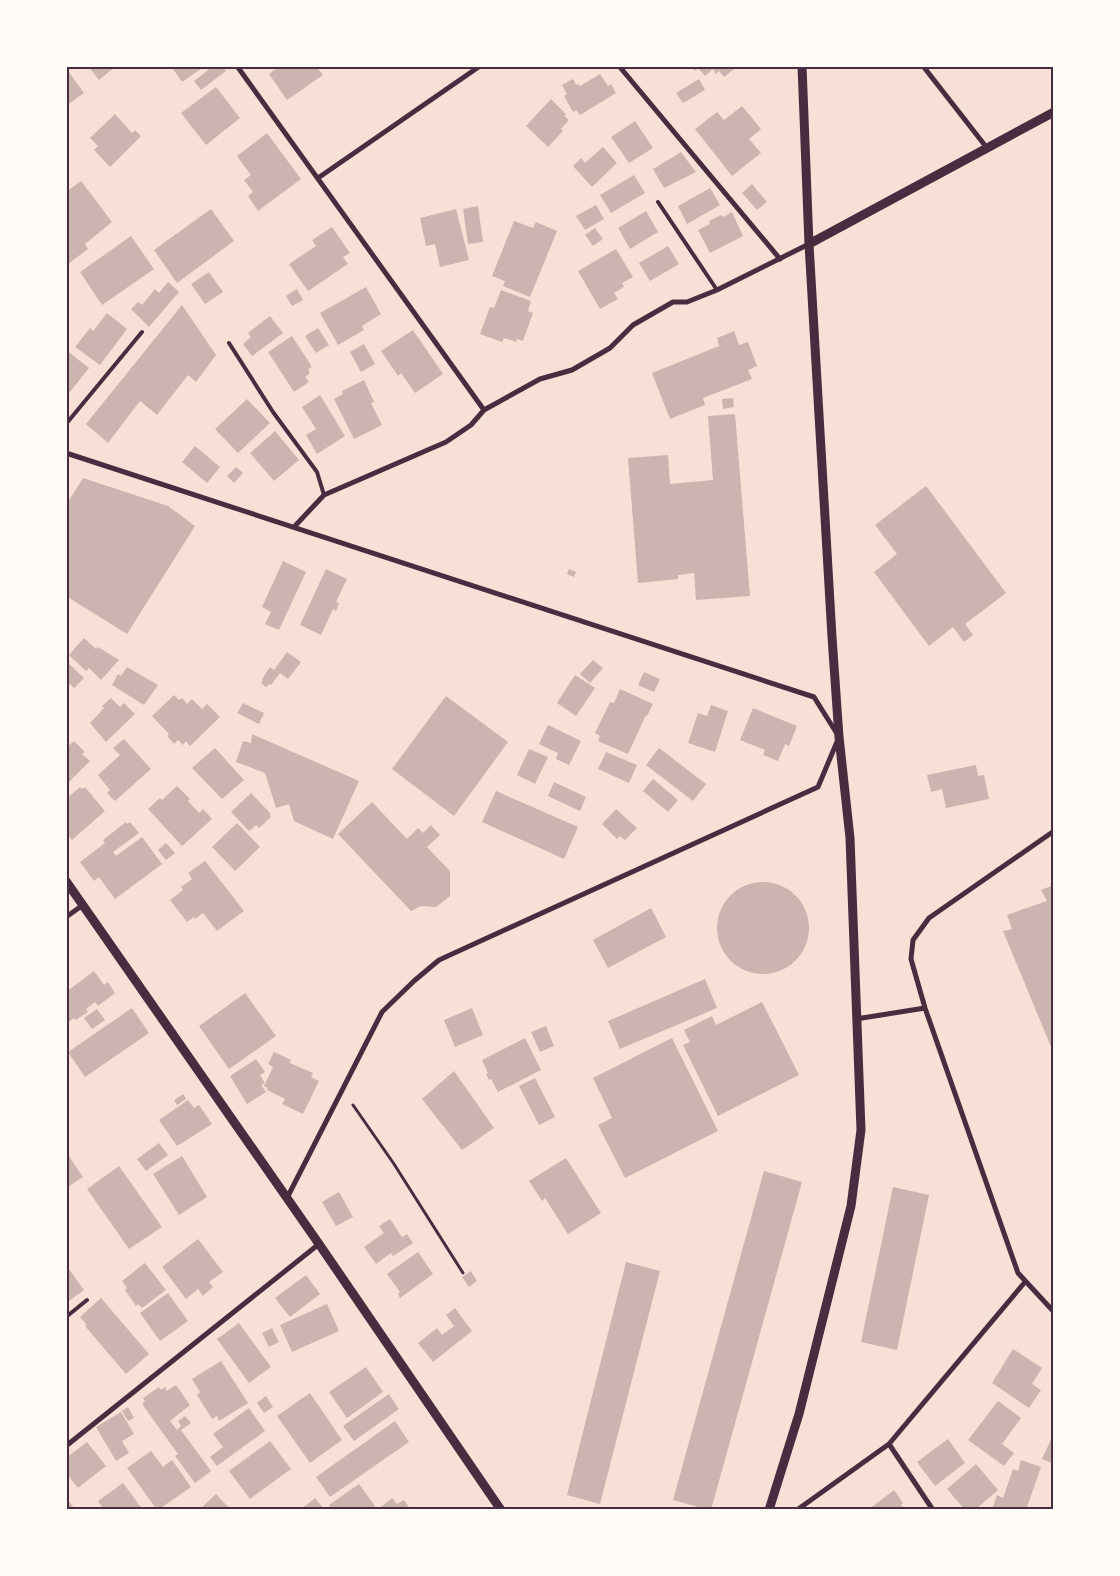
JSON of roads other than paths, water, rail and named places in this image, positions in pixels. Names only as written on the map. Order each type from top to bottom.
[{"type":"street","points":[[237,66],[484,410]]},
{"type":"street","points":[[318,178],[480,66]]},
{"type":"street","points":[[619,66],[780,259]]},
{"type":"street","points":[[768,1510],[799,1414],[851,1206],[861,1130],[850,838],[839,737],[809,244],[802,66]]},
{"type":"street","points":[[923,66],[987,148]]},
{"type":"street","points":[[294,527],[324,495],[446,442],[471,425],[484,410],[540,379],[572,370],[610,348],[633,325],[673,302],[687,302],[717,290],[780,259],[1054,112]]},
{"type":"street","points":[[66,453],[814,697],[839,737]]},
{"type":"street","points":[[287,1198],[382,1012],[414,980],[439,960],[818,787],[839,737]]},
{"type":"street","points":[[1054,831],[929,918],[913,940],[911,959],[925,1008],[1018,1273],[1054,1312]]},
{"type":"street","points":[[66,881],[319,1244],[501,1510]]},
{"type":"street","points":[[66,917],[83,905]]},
{"type":"street","points":[[856,1019],[925,1008]]},
{"type":"street","points":[[66,1446],[319,1244]]},
{"type":"street","points":[[797,1510],[889,1444],[1025,1282]]},
{"type":"street","points":[[889,1444],[933,1510]]},
{"type":"lane","points":[[658,202],[717,290]]},
{"type":"lane","points":[[66,424],[142,332]]},
{"type":"lane","points":[[229,342],[273,412],[317,472],[324,495]]},
{"type":"lane","points":[[66,1317],[87,1300]]}]
